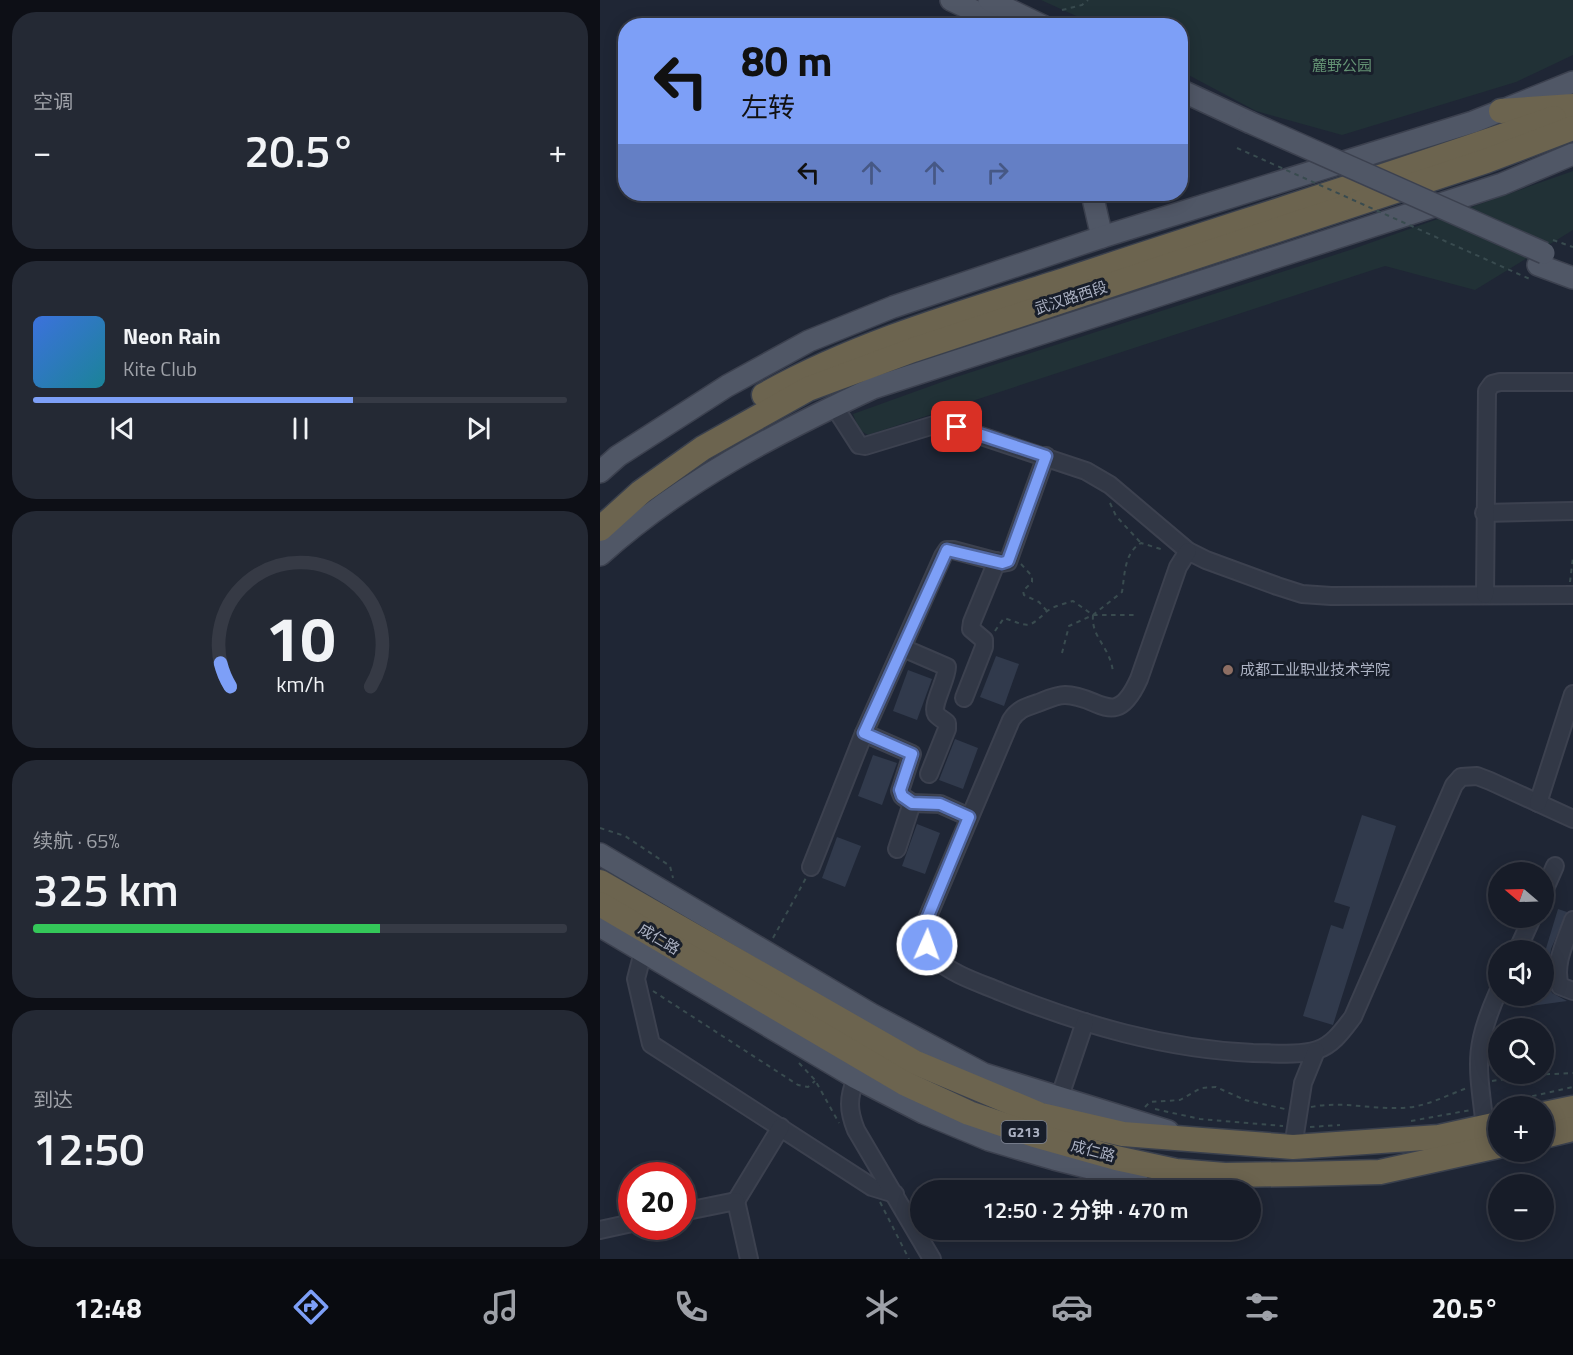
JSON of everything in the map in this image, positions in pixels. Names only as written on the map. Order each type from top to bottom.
[{"type":"highway","points":[[1501,111],[1573,106]]},
{"type":"highway","name":"武汉路西段","points":[[600,507],[628,481],[693,435],[799,375],[901,333],[1451,154],[1573,111]]},
{"type":"highway","name":"武汉路西段","points":[[600,529],[641,492],[703,447],[808,389],[913,350],[1486,161],[1573,128]]},
{"type":"highway","name":"成仁路","points":[[600,882],[805,997],[873,1040],[914,1062],[1041,1114],[1124,1134],[1206,1142],[1294,1137],[1439,1137],[1488,1127]]},
{"type":"highway","name":"成仁路","points":[[600,904],[904,1083],[969,1113],[1034,1135],[1176,1171],[1225,1175],[1380,1172],[1488,1127]]},
{"type":"highway","points":[[1554,1112],[1573,1108]]},
{"type":"highway","points":[[1554,1134],[1573,1129]]},
{"type":"main road","points":[[951,0],[989,18]]},
{"type":"main road","points":[[989,0],[1026,18]]},
{"type":"main road","points":[[600,472],[618,456],[727,386],[809,341],[893,307],[1102,237],[1473,122],[1573,82]]},
{"type":"main road","points":[[1188,96],[1243,134]]},
{"type":"main road","points":[[1188,109],[1541,259],[1573,278]]},
{"type":"main road","points":[[600,555],[716,469],[834,406],[873,388],[1502,184],[1573,154]]},
{"type":"main road","points":[[1094,201],[1102,237]]},
{"type":"main road","points":[[1541,259],[1573,264]]},
{"type":"main road","points":[[600,854],[872,1014],[984,1074],[1059,1099],[1206,1142]]},
{"type":"main road","points":[[600,926],[856,1078],[924,1113],[1000,1143],[1094,1169],[1176,1171]]},
{"type":"street","points":[[1485,595],[1484,513],[1487,398],[1492,384],[1500,382],[1573,382]]},
{"type":"street","points":[[834,406],[859,445],[865,446],[934,425],[945,424],[1086,471],[1110,485],[1188,551],[1234,572],[1302,594],[1331,596],[1571,594]]},
{"type":"street","points":[[964,698],[984,640],[971,629],[972,622],[1004,559],[1046,456]]},
{"type":"street","points":[[1484,513],[1573,511]]},
{"type":"street","points":[[811,867],[864,733],[947,550],[1004,559]]},
{"type":"street","points":[[1188,551],[1178,567],[1132,694],[1124,703],[1113,707],[1101,707],[1066,695],[1016,712],[926,921],[923,933],[927,945],[936,958],[947,967],[973,980],[1127,1036],[1180,1046],[1252,1053],[1316,1051],[1329,1045],[1353,1017],[1454,785],[1461,777],[1477,776],[1573,819]]},
{"type":"street","points":[[903,648],[947,668],[947,674],[934,706],[936,713],[946,723],[947,729],[929,774]]},
{"type":"street","points":[[1538,803],[1566,737],[1573,693]]},
{"type":"street","points":[[864,733],[912,754],[900,790],[902,796],[912,803],[940,804],[969,817]]},
{"type":"street","points":[[897,849],[912,803]]},
{"type":"street","points":[[1573,920],[1558,964],[1557,976],[1560,986],[1573,991]]},
{"type":"street","points":[[643,952],[636,980],[651,1044],[872,1187],[895,1194]]},
{"type":"street","points":[[1488,1116],[1478,1083],[1479,1048],[1485,1021],[1492,1006]]},
{"type":"street","points":[[1059,1099],[1085,1022]]},
{"type":"street","points":[[1294,1137],[1303,1083],[1316,1051]]},
{"type":"street","points":[[856,1078],[849,1097],[849,1113],[856,1130],[932,1259]]},
{"type":"street","points":[[749,1259],[736,1201],[781,1128]]},
{"type":"street","points":[[696,1209],[736,1201]]},
{"type":"street","points":[[600,1230],[618,1226]]},
{"type":"path","points":[[1062,10],[1082,5],[1088,0]]},
{"type":"path","points":[[1243,134],[1541,259],[1573,247]]},
{"type":"path","points":[[1406,226],[1417,223]]},
{"type":"path","points":[[1110,485],[1109,500],[1116,516],[1141,543],[1172,552],[1188,551]]},
{"type":"path","points":[[1062,653],[1069,626],[1093,615],[1122,592],[1128,557],[1134,547],[1141,543]]},
{"type":"path","points":[[1571,594],[1573,557]]},
{"type":"path","points":[[1004,559],[1025,567],[1032,576],[1032,582],[1023,591],[1024,595],[1039,602],[1047,611]]},
{"type":"path","points":[[984,640],[991,637],[1004,618],[1026,625],[1035,624],[1047,611],[1073,601],[1093,615],[1138,615]]},
{"type":"path","points":[[1093,615],[1092,629],[1112,659],[1113,672]]},
{"type":"path","points":[[600,828],[625,836],[670,866],[673,881],[664,876]]},
{"type":"path","points":[[773,939],[811,867]]},
{"type":"path","points":[[636,980],[798,1085],[808,1087],[815,1080]]},
{"type":"path","points":[[792,1055],[815,1080],[842,1128]]},
{"type":"path","points":[[1145,1107],[1150,1102],[1180,1100],[1201,1088],[1216,1087],[1275,1109],[1298,1110],[1326,1104],[1400,1108],[1421,1106],[1478,1083],[1532,1075],[1573,1073]]},
{"type":"path","points":[[1554,1096],[1573,1087]]},
{"type":"path","points":[[1136,1106],[1294,1137],[1343,1125]]},
{"type":"path","points":[[1403,1122],[1488,1126]]},
{"type":"path","points":[[872,1187],[909,1259]]},
{"type":"green space","name":"麓野公园","points":[[1041,0],[1573,0],[1573,55],[1516,82],[1342,135],[1256,111],[1188,75],[1188,18],[1081,18]]},
{"type":"green space","points":[[1573,171],[1573,230],[1475,290],[1385,266],[868,435],[859,430],[853,414],[953,378],[1350,250]]},
{"type":"building","points":[[996,656],[1019,664],[1004,706],[980,697]]},
{"type":"building","points":[[908,670],[932,679],[917,720],[893,711]]},
{"type":"building","points":[[955,739],[978,748],[963,789],[939,780]]},
{"type":"building","points":[[873,755],[897,763],[882,805],[858,796]]},
{"type":"building","points":[[1362,815],[1396,826],[1333,1025],[1303,1016],[1331,925],[1343,929],[1350,907],[1334,902]]},
{"type":"building","points":[[917,824],[940,833],[925,874],[902,866]]},
{"type":"building","points":[[837,837],[861,846],[845,887],[822,878]]},
{"type":"building","points":[[1558,909],[1567,912],[1554,942],[1554,940],[1549,940]]},
{"type":"building","points":[[1554,994],[1567,1001],[1554,1003]]},
{"type":"place","name":"成都工业职业技术学院","points":[[1228,670]]},
{"type":"route","points":[[927,945],[923,933],[926,921],[969,817],[940,804],[912,803],[902,796],[900,790],[912,760],[912,754],[864,733],[943,556],[947,550],[953,550],[1002,563],[1008,561],[1046,456],[957,427]]}]
